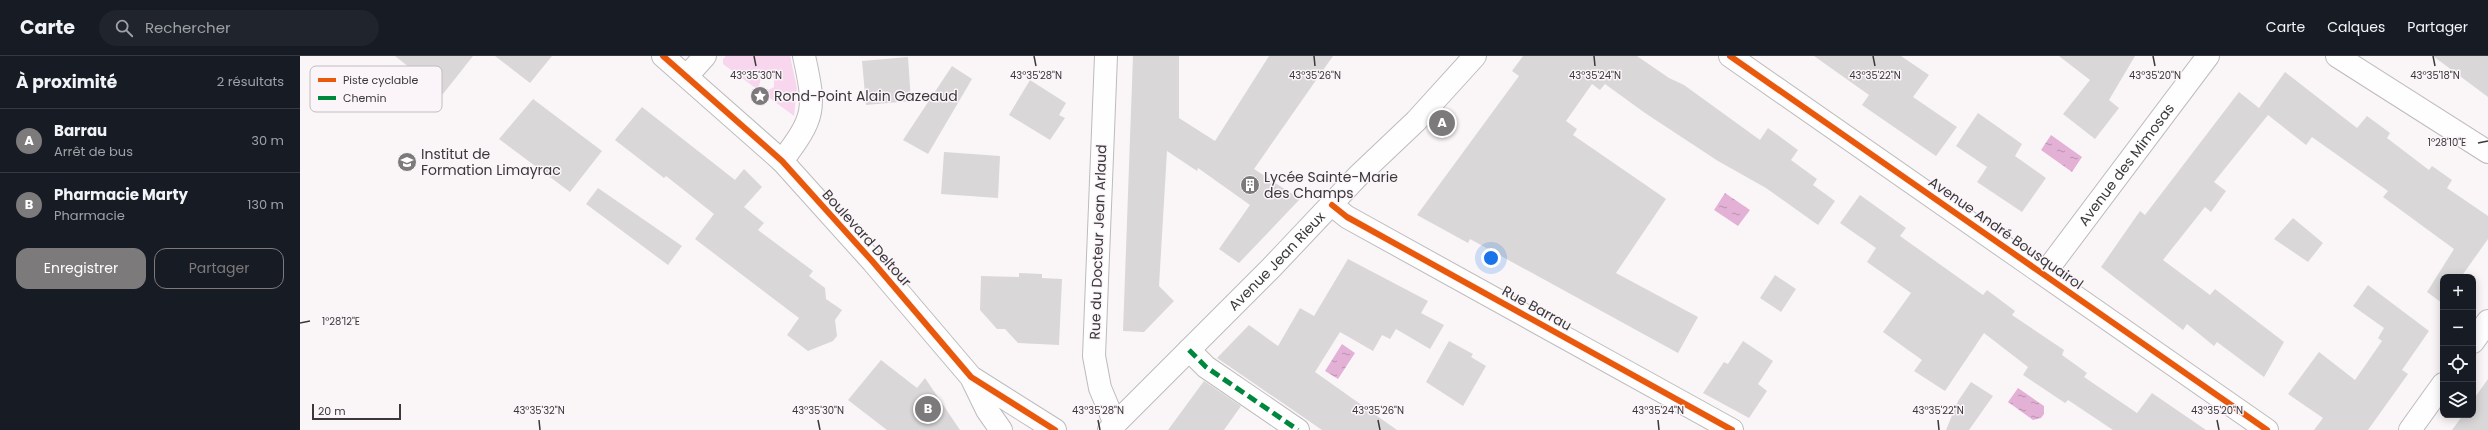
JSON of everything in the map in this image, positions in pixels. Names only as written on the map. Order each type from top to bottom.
[{"type":"street","name":"Boulevard Deltour","points":[[663,56],[782,161],[873,262],[971,377],[987,410],[1001,430]]},
{"type":"street","points":[[686,76],[706,56]]},
{"type":"street","points":[[782,161],[803,133],[812,110],[810,82],[804,56]]},
{"type":"street","name":"Rue du Docteur Jean Arlaud","points":[[1106,56],[1094,356],[1100,388],[1112,427]]},
{"type":"street","name":"Avenue Jean Rieux","points":[[1112,427],[1416,121],[1475,56]]},
{"type":"street","name":"Avenue André Bousquairol","points":[[1730,56],[2267,430]]},
{"type":"street","name":"Avenue des Mimosas","points":[[2044,274],[2208,56]]},
{"type":"street","points":[[2336,56],[2488,152]]},
{"type":"street","name":"Rue Barrau","points":[[1332,205],[1348,217],[1732,430]]},
{"type":"street","points":[[2476,338],[2488,321]]},
{"type":"street","points":[[1189,350],[1206,367],[1298,430]]},
{"type":"street","name":"Boulevard Deltour","points":[[971,377],[1055,430]]},
{"type":"street","points":[[2410,430],[2440,388]]},
{"type":"shaded area","points":[[726,56],[790,56],[797,88],[794,116],[763,93],[774,87],[774,78],[770,75],[761,78],[758,90],[723,64],[723,59]]},
{"type":"water","points":[[2051,135],[2082,157],[2072,172],[2041,150]]},
{"type":"water","points":[[1725,193],[1750,210],[1738,226],[1714,210]]},
{"type":"water","points":[[1342,344],[1355,353],[1338,379],[1325,371]]},
{"type":"water","points":[[2018,388],[2044,406],[2044,414],[2041,418],[2033,420],[2008,402]]},
{"type":"building","points":[[395,56],[473,56],[443,94],[442,66],[408,66]]},
{"type":"building","points":[[495,56],[552,56],[530,83]]},
{"type":"building","name":"Lycée Sainte-Marie des Champs","points":[[1133,56],[1179,56],[1179,118],[1215,141],[1269,56],[1333,56],[1254,169],[1300,199],[1239,263],[1219,249],[1250,205],[1198,168],[1197,171],[1167,151],[1159,286],[1174,301],[1144,332],[1123,331]]},
{"type":"building","points":[[1523,56],[1637,56],[1669,78],[1684,85],[1760,140],[1768,128],[1798,150],[1791,160],[1817,179],[1813,185],[1835,201],[1818,225],[1766,188],[1718,161],[1645,113],[1605,84],[1600,90],[1592,84],[1566,121],[1577,129],[1573,135],[1666,199],[1616,273],[1698,317],[1678,353],[1470,239],[1468,243],[1417,215],[1519,76],[1512,71]]},
{"type":"building","points":[[1814,56],[1901,56],[1929,75],[1913,97],[1957,127],[1936,156],[1862,105],[1869,95]]},
{"type":"building","points":[[2059,56],[2135,56],[2109,100],[2119,108],[2095,139],[2063,114],[2090,80]]},
{"type":"building","points":[[2433,56],[2488,56],[2488,97]]},
{"type":"building","points":[[908,57],[911,101],[866,105],[862,61]]},
{"type":"building","points":[[952,66],[972,79],[928,154],[903,140]]},
{"type":"building","points":[[2285,72],[2357,128],[2367,116],[2390,133],[2387,138],[2429,170],[2432,166],[2452,180],[2447,188],[2488,216],[2488,239],[2463,274],[2440,274],[2440,302],[2427,292],[2454,249],[2383,197],[2388,191],[2312,137],[2306,145],[2268,115],[2214,182],[2226,191],[2211,212],[2205,207],[2163,260],[2210,295],[2215,289],[2284,342],[2264,377],[2217,342],[2214,346],[2187,324],[2183,330],[2101,267],[2140,211],[2145,215],[2239,92],[2259,108]]},
{"type":"building","points":[[1030,80],[1066,103],[1059,115],[1065,118],[1050,140],[1009,115]]},
{"type":"building","points":[[533,99],[602,151],[570,192],[499,139]]},
{"type":"building","points":[[642,107],[735,180],[744,169],[762,187],[744,207],[764,223],[758,230],[813,271],[809,276],[825,288],[826,299],[842,310],[835,320],[837,336],[833,341],[808,351],[787,335],[799,318],[695,239],[714,214],[666,176],[664,178],[615,140]]},
{"type":"building","points":[[1978,113],[2022,144],[2015,156],[2046,178],[2022,212],[1977,182],[1987,167],[1956,146]]},
{"type":"building","points":[[944,152],[1000,156],[998,198],[941,194]]},
{"type":"building","points":[[598,188],[682,246],[668,265],[586,204]]},
{"type":"building","points":[[1860,195],[1906,228],[1900,236],[1983,295],[1987,290],[2015,311],[2012,315],[2064,350],[2062,355],[2087,373],[2084,377],[2137,413],[2152,393],[2206,430],[2113,430],[2068,400],[2065,403],[2023,375],[2028,367],[1984,333],[1945,391],[1914,371],[1922,360],[1883,332],[1911,293],[1867,262],[1876,248],[1840,223]]},
{"type":"building","points":[[2293,218],[2323,243],[2308,262],[2274,239]]},
{"type":"building","points":[[1348,259],[1428,301],[1421,313],[1444,325],[1430,349],[1396,329],[1390,339],[1382,335],[1373,351],[1340,332],[1315,372],[1397,430],[1322,430],[1217,358],[1249,325],[1278,346],[1300,308],[1314,316]]},
{"type":"building","points":[[1019,273],[1042,274],[1042,278],[1062,279],[1059,345],[1018,343],[1005,329],[997,329],[980,310],[981,276],[1019,277]]},
{"type":"building","points":[[1775,275],[1796,289],[1781,312],[1760,298]]},
{"type":"building","points":[[2368,285],[2429,331],[2402,370],[2408,374],[2368,430],[2314,430],[2323,418],[2288,394],[2319,352],[2355,380],[2382,341],[2378,338],[2384,328],[2353,306]]},
{"type":"building","points":[[1449,341],[1473,354],[1471,357],[1486,366],[1463,406],[1426,382]]},
{"type":"building","points":[[1743,341],[1773,361],[1758,384],[1767,391],[1749,418],[1703,393],[1724,362],[1728,364]]},
{"type":"building","points":[[881,360],[917,388],[925,378],[960,430],[887,430],[848,400]]},
{"type":"building","points":[[2488,379],[2488,430],[2452,430],[2461,418],[2476,418],[2476,396]]},
{"type":"building","points":[[1204,381],[1241,406],[1224,430],[1168,430]]},
{"type":"building","points":[[1971,382],[1993,396],[1969,430],[1946,430],[1958,401]]},
{"type":"marked path","points":[[1189,350],[1206,367],[1298,430]]},
{"type":"cycle path","points":[[663,56],[782,161],[873,262],[971,377],[1055,430]]},
{"type":"cycle path","points":[[1730,56],[2267,430]]},
{"type":"cycle path","points":[[1332,205],[1347,217],[1732,430]]},
{"type":"place","name":"Rond-Point Alain Gazeaud","points":[[760,96]]},
{"type":"place","name":"Barrau","points":[[1442,123]]},
{"type":"place","name":"Institut de Formation Limayrac","points":[[407,162]]},
{"type":"place","name":"Lycée Sainte-Marie des Champs","points":[[1250,185]]},
{"type":"place","name":"Pharmacie Marty","points":[[928,409]]}]
